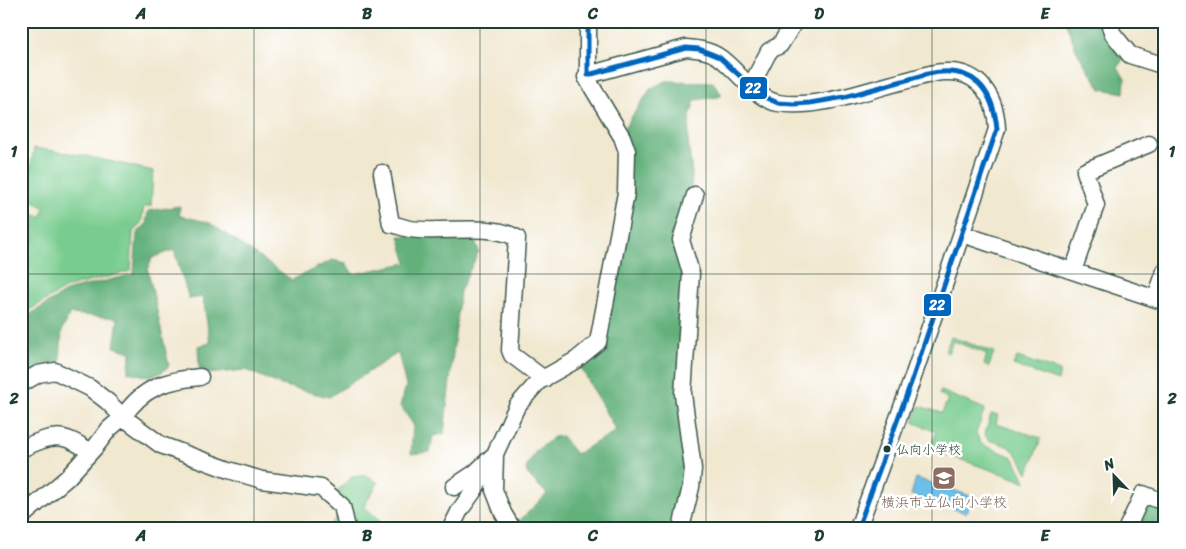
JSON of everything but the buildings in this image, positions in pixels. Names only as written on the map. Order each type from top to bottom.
[{"type":"street","points":[[588,21],[588,75],[686,48],[703,50],[718,57],[754,90],[776,103],[799,104],[842,98],[934,73],[958,72],[972,78],[991,97],[996,114],[996,129],[909,390],[858,528]]},
{"type":"street","points":[[748,84],[755,78],[769,51],[780,45],[795,21]]},
{"type":"street","points":[[1108,21],[1113,34],[1130,55],[1165,66]]},
{"type":"street","points":[[451,528],[460,510],[475,489],[518,406],[540,382],[576,360],[598,342],[626,193],[627,151],[622,137],[586,77]]},
{"type":"street","points":[[1073,271],[1096,205],[1085,172],[1149,144]]},
{"type":"street","points":[[382,173],[391,224],[410,229],[454,229],[507,233],[517,238],[510,350],[512,354],[544,379]]},
{"type":"street","points":[[681,528],[692,469],[683,394],[691,272],[681,240],[695,195]]},
{"type":"street","points":[[962,234],[1160,300],[1165,271]]},
{"type":"street","points":[[22,386],[38,374],[55,371],[90,388],[123,417],[161,445],[262,480],[321,488],[342,506],[347,528]]},
{"type":"street","points":[[21,516],[67,478],[109,429],[123,417],[130,406],[149,390],[178,379],[200,377]]},
{"type":"street","points":[[21,449],[45,438],[61,437],[77,442],[90,452]]},
{"type":"street","points":[[454,487],[492,457]]},
{"type":"street","points":[[492,457],[494,490],[503,513],[512,528]]},
{"type":"street","points":[[1128,528],[1143,494],[1161,501],[1165,500]]},
{"type":"green space","points":[[1065,21],[1102,21],[1124,58],[1118,67],[1125,79],[1124,93],[1101,89],[1078,54]]},
{"type":"green space","points":[[666,81],[713,82],[722,95],[695,100],[690,116],[688,140],[692,174],[687,273],[689,470],[678,528],[520,528],[517,523],[547,494],[527,474],[526,468],[536,451],[554,437],[562,436],[576,454],[616,431],[580,366],[605,345],[625,127],[651,88]]},
{"type":"green space","points":[[34,148],[81,155],[153,171],[151,206],[144,207],[141,223],[133,232],[131,271],[68,287],[21,315],[21,273],[30,268],[21,226],[21,214],[42,216],[44,208],[26,195]]},
{"type":"green space","points":[[180,206],[179,215],[210,223],[292,280],[332,260],[346,263],[353,274],[407,263],[399,236],[473,237],[479,251],[460,291],[444,434],[433,436],[430,452],[411,454],[413,424],[400,406],[406,386],[398,353],[329,397],[281,385],[246,370],[207,374],[199,368],[198,346],[210,343],[203,297],[189,299],[174,250],[152,258],[148,270],[169,366],[159,373],[150,376],[128,372],[131,352],[114,347],[118,318],[70,314],[62,330],[60,363],[41,367],[21,378],[21,320],[69,290],[134,274],[137,233],[146,224],[148,211]]},
{"type":"green space","points":[[951,337],[994,352],[989,367],[984,365],[987,354],[953,341],[948,353],[945,351]]},
{"type":"green space","points":[[1017,357],[1060,371],[1058,381],[1013,365]]},
{"type":"green space","points":[[941,391],[985,409],[976,433],[981,444],[1013,457],[1026,482],[930,449],[936,432],[913,422],[919,406],[942,413],[948,399],[939,394]]},
{"type":"green space","points":[[991,414],[998,415],[996,424],[1041,438],[1028,473],[1013,450],[988,440],[985,434]]},
{"type":"green space","points":[[367,475],[378,483],[364,506],[379,520],[376,528],[327,528],[346,508],[334,494],[352,477]]},
{"type":"green space","points":[[1147,502],[1165,507],[1165,528],[1134,528]]},
{"type":"water","points":[[916,478],[971,496],[966,513],[911,495]]},
{"type":"transit line","name":"22","points":[[588,21],[588,75],[686,48],[699,49],[719,57],[762,96],[778,103],[810,103],[845,97],[928,74],[943,72],[968,76],[978,82],[991,102],[997,129],[912,380],[858,528]]},
{"type":"place","name":"仏向小学校","points":[[887,449]]},
{"type":"place","name":"横浜市立仏向小学校","points":[[944,478]]}]
